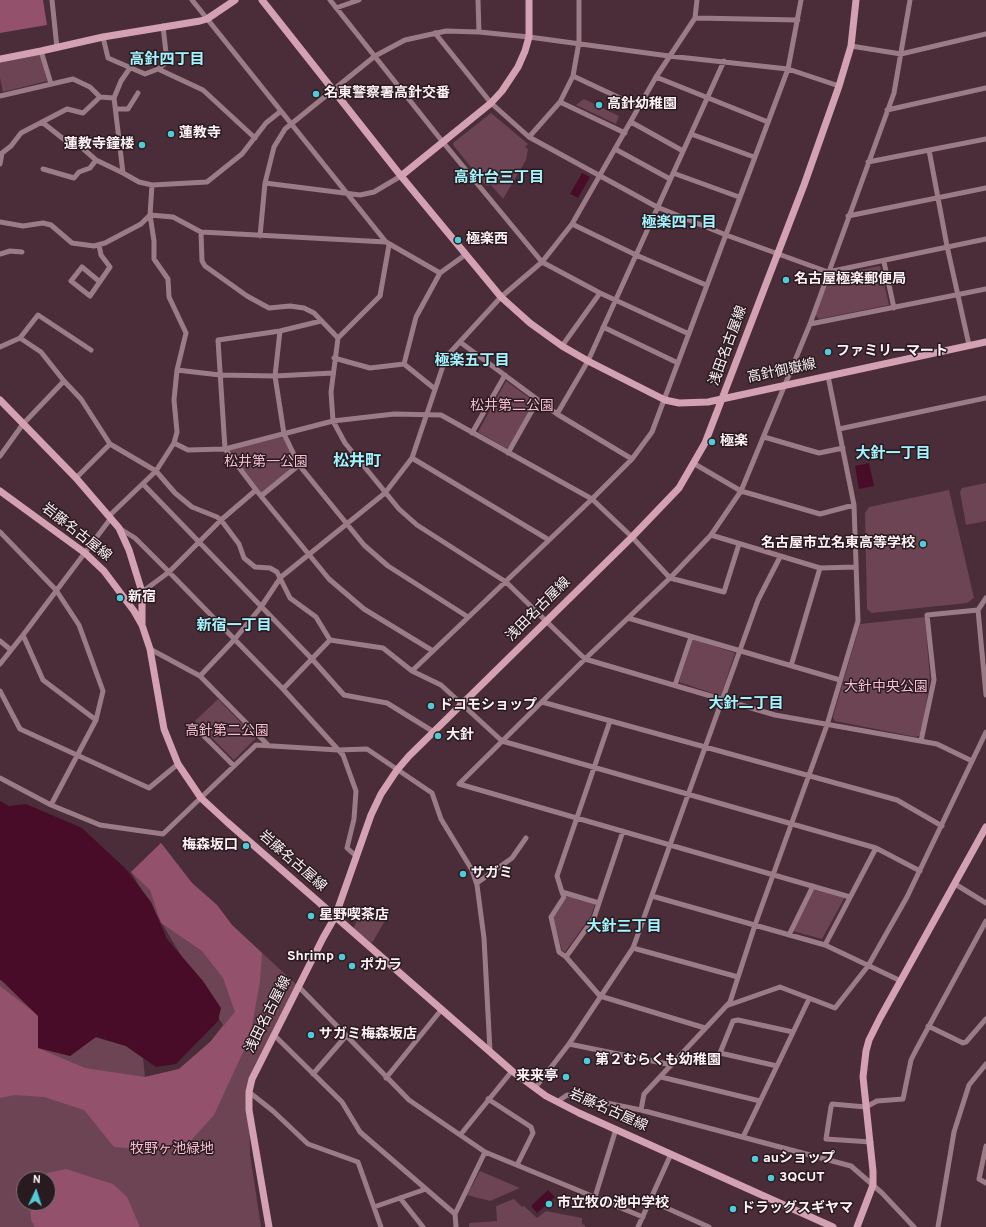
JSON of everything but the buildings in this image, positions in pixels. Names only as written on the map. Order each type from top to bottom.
[{"type":"main road","points":[[0,58],[57,48],[104,37],[207,19],[235,0]]},
{"type":"main road","name":"高針御嶽線","points":[[262,0],[401,176],[501,297],[530,323],[562,346],[588,361],[665,400],[679,403],[693,403],[724,398],[986,342]]},
{"type":"main road","points":[[401,176],[491,103],[502,91],[518,67],[529,37],[529,0]]},
{"type":"main road","name":"浅田名古屋線","points":[[268,1227],[249,1110],[249,1092],[253,1075],[298,986],[336,917],[371,815],[381,794],[397,770],[434,732],[632,537],[679,488],[705,443],[724,398],[804,185],[839,86],[851,46],[856,0]]},
{"type":"main road","points":[[0,400],[76,478],[120,528],[129,550],[142,592],[142,625]]},
{"type":"main road","name":"岩藤名古屋線","points":[[0,491],[85,553],[118,587],[142,625],[150,649],[164,729],[178,764],[201,798],[512,1071],[535,1088],[557,1102],[833,1227]]},
{"type":"main road","points":[[858,1227],[873,1185],[871,1142],[863,1077],[866,1051],[880,1018],[986,827]]},
{"type":"street","points":[[52,0],[57,48]]},
{"type":"street","points":[[192,0],[348,193],[387,244],[440,273]]},
{"type":"street","points":[[330,0],[442,142],[542,262],[616,300],[689,334]]},
{"type":"street","points":[[336,8],[359,0]]},
{"type":"street","points":[[478,0],[479,32]]},
{"type":"street","points":[[529,137],[560,102],[573,76],[578,42],[579,0]]},
{"type":"street","points":[[200,676],[234,640],[261,607],[281,577],[386,493],[412,458],[446,357],[501,297],[542,262],[572,224],[656,77],[695,18],[698,0]]},
{"type":"street","points":[[412,671],[592,499],[632,459],[652,432],[788,69],[801,0]]},
{"type":"street","points":[[850,897],[459,784],[585,659],[670,578],[711,535],[741,492],[810,324],[894,93],[910,0]]},
{"type":"street","points":[[695,18],[798,20]]},
{"type":"street","points":[[104,37],[108,58],[144,74],[158,69],[167,62],[163,26]]},
{"type":"street","points":[[260,236],[265,183],[274,147],[285,129],[375,56],[405,40],[446,31],[479,32],[578,42],[669,56],[788,69],[839,86]]},
{"type":"street","points":[[435,33],[491,103],[529,137],[657,206],[726,235],[828,272],[884,262],[947,246],[986,239]]},
{"type":"street","points":[[851,46],[901,54],[986,34]]},
{"type":"street","points":[[41,51],[51,84]]},
{"type":"street","points":[[557,414],[588,361],[724,61]]},
{"type":"street","points":[[124,174],[114,98],[121,81],[130,68]]},
{"type":"street","points":[[158,69],[204,90],[255,138]]},
{"type":"street","points":[[573,76],[639,107]]},
{"type":"street","points":[[656,77],[768,122]]},
{"type":"street","points":[[0,95],[73,79],[90,87],[100,97],[114,98]]},
{"type":"street","points":[[887,110],[986,88]]},
{"type":"street","points":[[116,109],[128,109],[138,93]]},
{"type":"street","points":[[0,164],[2,153],[11,146],[22,133],[67,109],[83,113],[100,97]]},
{"type":"street","points":[[560,102],[625,132]]},
{"type":"street","points":[[42,122],[66,141],[80,146],[96,160],[139,182],[152,185],[207,182],[242,154],[266,123],[281,111]]},
{"type":"street","points":[[631,122],[683,151]]},
{"type":"street","points":[[691,134],[754,157]]},
{"type":"street","points":[[868,162],[986,139]]},
{"type":"street","points":[[616,149],[670,179]]},
{"type":"street","points":[[929,150],[947,246],[969,345]]},
{"type":"street","points":[[43,169],[74,178],[79,172],[90,168],[96,160]]},
{"type":"street","points":[[673,173],[739,197]]},
{"type":"street","points":[[265,183],[360,195],[374,192],[401,176]]},
{"type":"street","points":[[0,664],[85,553],[110,517],[156,471],[174,443],[177,432],[174,400],[177,370],[186,333],[169,297],[168,279],[154,259],[154,241],[150,215],[152,185]]},
{"type":"street","points":[[848,216],[986,188]]},
{"type":"street","points":[[0,222],[23,226],[43,223],[51,225],[72,243],[94,246],[131,231],[150,215],[173,217],[201,232],[387,244]]},
{"type":"street","points":[[572,224],[636,255],[706,285]]},
{"type":"street","points":[[201,232],[202,261],[205,266],[247,296],[269,308],[290,306],[304,308],[314,313],[338,338]]},
{"type":"street","points":[[387,244],[380,296],[338,338],[334,358],[331,392],[333,421],[345,443],[399,509],[417,525],[506,582],[585,659],[775,715],[937,744],[972,761]]},
{"type":"street","points":[[99,245],[101,256],[110,267],[100,282],[90,296],[71,281],[82,267],[100,282]]},
{"type":"street","points":[[0,254],[10,251],[22,252]]},
{"type":"street","points":[[404,364],[416,317],[440,273],[465,255]]},
{"type":"street","points":[[884,262],[894,308]]},
{"type":"street","points":[[810,324],[986,289]]},
{"type":"street","points":[[562,346],[600,292]]},
{"type":"street","points":[[0,347],[20,338],[38,314],[91,350]]},
{"type":"street","points":[[321,321],[280,331],[218,340],[225,449],[256,490],[329,579],[364,609],[433,651]]},
{"type":"street","points":[[603,327],[678,363]]},
{"type":"street","points":[[280,331],[275,376],[284,434],[299,465],[364,545],[388,566],[468,617]]},
{"type":"street","points":[[20,338],[41,352],[64,381],[81,399],[110,444],[156,471],[175,493],[192,506],[217,516],[238,544],[244,558],[255,567],[270,568],[277,572],[281,577],[286,592],[290,598],[316,617],[330,640]]},
{"type":"street","points":[[460,342],[557,414],[632,459]]},
{"type":"street","points":[[334,358],[370,368],[404,364],[435,389]]},
{"type":"street","points":[[177,370],[220,375],[275,376],[333,373]]},
{"type":"street","points":[[472,433],[505,375]]},
{"type":"street","points":[[641,1110],[644,1094],[730,1002],[755,925],[827,725],[858,621],[854,505],[828,376]]},
{"type":"street","points":[[1,454],[23,424],[64,381]]},
{"type":"street","points":[[839,429],[986,398]]},
{"type":"street","points":[[508,453],[538,400]]},
{"type":"street","points":[[174,443],[188,450],[225,449],[333,421],[394,414],[441,415],[592,499],[632,537],[670,578],[724,592],[740,544]]},
{"type":"street","points":[[764,437],[819,453],[843,448]]},
{"type":"street","points":[[76,478],[110,444]]},
{"type":"street","points":[[412,458],[548,540]]},
{"type":"street","points":[[693,463],[741,492],[820,514],[854,505]]},
{"type":"street","points":[[261,496],[299,465]]},
{"type":"street","points":[[143,484],[198,543],[312,659],[344,695],[387,703],[434,732]]},
{"type":"street","points":[[142,592],[168,572],[221,520],[256,490]]},
{"type":"street","points":[[120,528],[135,538],[283,689],[343,755],[356,791],[354,819],[347,848],[356,856]]},
{"type":"street","points":[[0,532],[56,590],[79,625],[103,691],[96,720],[51,804]]},
{"type":"street","points":[[711,535],[820,568],[856,567]]},
{"type":"street","points":[[535,1088],[569,1044],[633,948],[758,600],[780,557]]},
{"type":"street","points":[[791,666],[820,568]]},
{"type":"street","points":[[986,598],[978,610],[986,695]]},
{"type":"street","points":[[921,741],[934,680],[927,615],[978,610]]},
{"type":"street","points":[[628,618],[840,680]]},
{"type":"street","points":[[23,635],[44,680],[96,720]]},
{"type":"street","points":[[675,685],[691,637]]},
{"type":"street","points":[[283,689],[330,640]]},
{"type":"street","points":[[330,640],[383,648],[412,671],[441,685],[462,706],[502,741],[876,848],[920,871]]},
{"type":"street","points":[[0,641],[11,650]]},
{"type":"street","points":[[150,649],[200,676],[268,745]]},
{"type":"street","points":[[0,691],[20,730],[149,788],[178,764]]},
{"type":"street","points":[[542,702],[809,777],[897,800],[942,826]]},
{"type":"street","points":[[610,721],[557,876],[564,897],[551,917],[559,952],[566,957],[600,996],[705,1028]]},
{"type":"street","points":[[195,727],[234,766]]},
{"type":"street","points":[[725,1006],[780,987],[835,1008],[868,966],[907,897],[986,732]]},
{"type":"street","points":[[0,778],[51,804],[100,824],[163,834],[256,745],[338,750],[367,749],[432,793],[441,819],[472,870],[476,883],[484,938],[490,1051]]},
{"type":"street","points":[[566,957],[594,918],[623,831]]},
{"type":"street","points":[[476,883],[512,858],[526,838]]},
{"type":"street","points":[[825,945],[876,848]]},
{"type":"street","points":[[954,884],[986,903]]},
{"type":"street","points":[[789,935],[813,886]]},
{"type":"street","points":[[562,892],[599,903]]},
{"type":"street","points":[[652,896],[825,945],[901,980]]},
{"type":"street","points":[[871,1142],[826,1139],[832,1104],[866,1107],[877,1102],[903,1099],[911,1060],[986,921]]},
{"type":"street","points":[[633,948],[738,977]]},
{"type":"street","points":[[298,986],[409,1100],[485,1152],[643,1217]]},
{"type":"street","points":[[743,1136],[809,999]]},
{"type":"street","points":[[386,1078],[442,1009]]},
{"type":"street","points":[[928,1026],[963,1043],[966,1042],[986,1019]]},
{"type":"street","points":[[777,1066],[720,1053],[733,1021],[738,1020],[793,1032]]},
{"type":"street","points":[[274,1035],[342,1102],[360,1132],[455,1214]]},
{"type":"street","points":[[313,1074],[346,1036]]},
{"type":"street","points":[[569,1044],[672,1065]]},
{"type":"street","points":[[938,1227],[954,1132],[969,1085],[986,1064]]},
{"type":"street","points":[[460,1134],[512,1071]]},
{"type":"street","points":[[661,1077],[760,1101]]},
{"type":"street","points":[[249,1092],[273,1111],[308,1144],[358,1162],[381,1227]]},
{"type":"street","points":[[557,1102],[567,1095],[641,1110],[852,1166],[882,1193],[914,1227]]},
{"type":"street","points":[[488,1099],[531,1126],[533,1133],[517,1165]]},
{"type":"street","points":[[595,1197],[616,1129]]},
{"type":"street","points":[[986,1146],[979,1179],[986,1183]]},
{"type":"street","points":[[456,1227],[455,1214],[485,1152]]},
{"type":"street","points":[[638,1227],[671,1154]]},
{"type":"street","points":[[374,1207],[426,1189]]},
{"type":"street","points":[[400,1198],[423,1227]]},
{"type":"street","points":[[650,1201],[709,1227]]},
{"type":"green space","points":[[40,54],[47,81],[3,92],[0,78],[0,62]]},
{"type":"green space","points":[[584,99],[619,116],[616,124],[576,105]]},
{"type":"green space","points":[[491,113],[528,144],[525,147],[528,149],[526,160],[503,199],[491,185],[486,186],[453,145],[453,143]]},
{"type":"green space","points":[[880,266],[889,305],[819,319],[815,315],[829,276]]},
{"type":"green space","name":"松井第二公園","points":[[506,381],[535,402],[509,447],[506,448],[478,432]]},
{"type":"green space","name":"松井第一公園","points":[[283,437],[298,466],[261,496],[228,450]]},
{"type":"green space","points":[[986,483],[986,521],[966,525],[960,492],[962,488]]},
{"type":"green space","points":[[949,490],[974,598],[967,603],[872,613],[867,609],[865,513],[869,507]]},
{"type":"green space","name":"大針中央公園","points":[[925,617],[930,679],[921,735],[916,737],[835,721],[833,717],[860,624]]},
{"type":"green space","points":[[693,639],[735,653],[721,696],[679,682]]},
{"type":"green space","name":"高針第二公園","points":[[218,699],[256,738],[234,760],[195,721]]},
{"type":"green space","name":"牧野ヶ池緑地","points":[[161,843],[192,883],[217,905],[232,925],[298,986],[249,1092],[250,1154],[261,1227],[0,1227],[0,980],[6,983],[39,1016],[70,1056],[95,1037],[126,1046],[143,1058],[145,1077],[179,1069],[210,1042],[223,1025],[131,872]]},
{"type":"green space","points":[[814,888],[845,897],[822,939],[793,931]]},
{"type":"green space","points":[[568,896],[595,904],[591,916],[565,952],[562,950],[553,917]]},
{"type":"green space","points":[[362,910],[386,919],[372,943],[353,929]]},
{"type":"green space","points":[[480,1171],[520,1188],[490,1201],[467,1195]]},
{"type":"green space","points":[[514,1199],[537,1218],[546,1211],[582,1218],[582,1224],[585,1225],[585,1227],[469,1227],[469,1223],[497,1221],[496,1206]]},
{"type":"shaded area","points":[[0,0],[43,0],[47,25],[0,33]]},
{"type":"shaded area","points":[[582,173],[590,177],[578,198],[570,194]]},
{"type":"shaded area","points":[[869,463],[874,486],[859,489],[855,466]]},
{"type":"shaded area","points":[[0,801],[9,806],[26,804],[82,828],[126,869],[151,902],[167,939],[203,981],[221,1008],[218,1021],[176,1064],[156,1067],[126,1046],[96,1037],[70,1056],[38,1048],[38,1016],[0,979]]},
{"type":"shaded area","points":[[161,843],[192,883],[217,905],[232,925],[262,953],[260,981],[250,1037],[214,1115],[187,1145],[161,1151],[114,1147],[84,1110],[44,1097],[15,1095],[0,1098],[0,986],[39,1016],[38,1048],[85,1068],[145,1077],[179,1069],[210,1042],[235,1012],[223,978],[202,951],[161,923],[150,890],[131,872]]},
{"type":"shaded area","points":[[66,1169],[113,1184],[127,1197],[140,1227],[35,1227],[31,1220],[30,1211],[56,1211],[56,1171]]},
{"type":"shaded area","points":[[548,1190],[555,1197],[537,1213],[531,1206]]},
{"type":"place","name":"名東警察署高針交番","points":[[316,94]]},
{"type":"place","name":"高針幼稚園","points":[[599,105]]},
{"type":"place","name":"蓮教寺","points":[[171,134]]},
{"type":"place","name":"蓮教寺鐘楼","points":[[142,145]]},
{"type":"place","name":"極楽西","points":[[458,240]]},
{"type":"place","name":"名古屋極楽郵便局","points":[[786,280]]},
{"type":"place","name":"ファミリーマート","points":[[828,352]]},
{"type":"place","name":"極楽","points":[[712,442]]},
{"type":"place","name":"名古屋市立名東高等学校","points":[[923,544]]},
{"type":"place","name":"新宿","points":[[120,598]]},
{"type":"place","name":"ドコモショップ","points":[[431,706]]},
{"type":"place","name":"大針","points":[[438,736]]},
{"type":"place","name":"梅森坂口","points":[[246,846]]},
{"type":"place","name":"サガミ","points":[[463,874]]},
{"type":"place","name":"星野喫茶店","points":[[311,916]]},
{"type":"place","name":"Shrimp","points":[[342,957]]},
{"type":"place","name":"ポカラ","points":[[352,966]]},
{"type":"place","name":"サガミ梅森坂店","points":[[311,1035]]},
{"type":"place","name":"第２むらくも幼稚園","points":[[587,1061]]},
{"type":"place","name":"来来亭","points":[[566,1077]]},
{"type":"place","name":"auショップ","points":[[755,1159]]},
{"type":"place","name":"3QCUT","points":[[771,1178]]},
{"type":"place","name":"市立牧の池中学校","points":[[549,1204]]},
{"type":"place","name":"ドラッグスギヤマ","points":[[733,1209]]},
{"type":"district","name":"高針四丁目","points":[[167,61]]},
{"type":"district","name":"高針台三丁目","points":[[499,179]]},
{"type":"district","name":"極楽四丁目","points":[[679,224]]},
{"type":"district","name":"極楽五丁目","points":[[472,362]]},
{"type":"district","name":"大針一丁目","points":[[893,455]]},
{"type":"district","name":"松井町","points":[[357,463]]},
{"type":"district","name":"新宿一丁目","points":[[234,627]]},
{"type":"district","name":"大針二丁目","points":[[746,705]]},
{"type":"district","name":"大針三丁目","points":[[624,928]]}]
